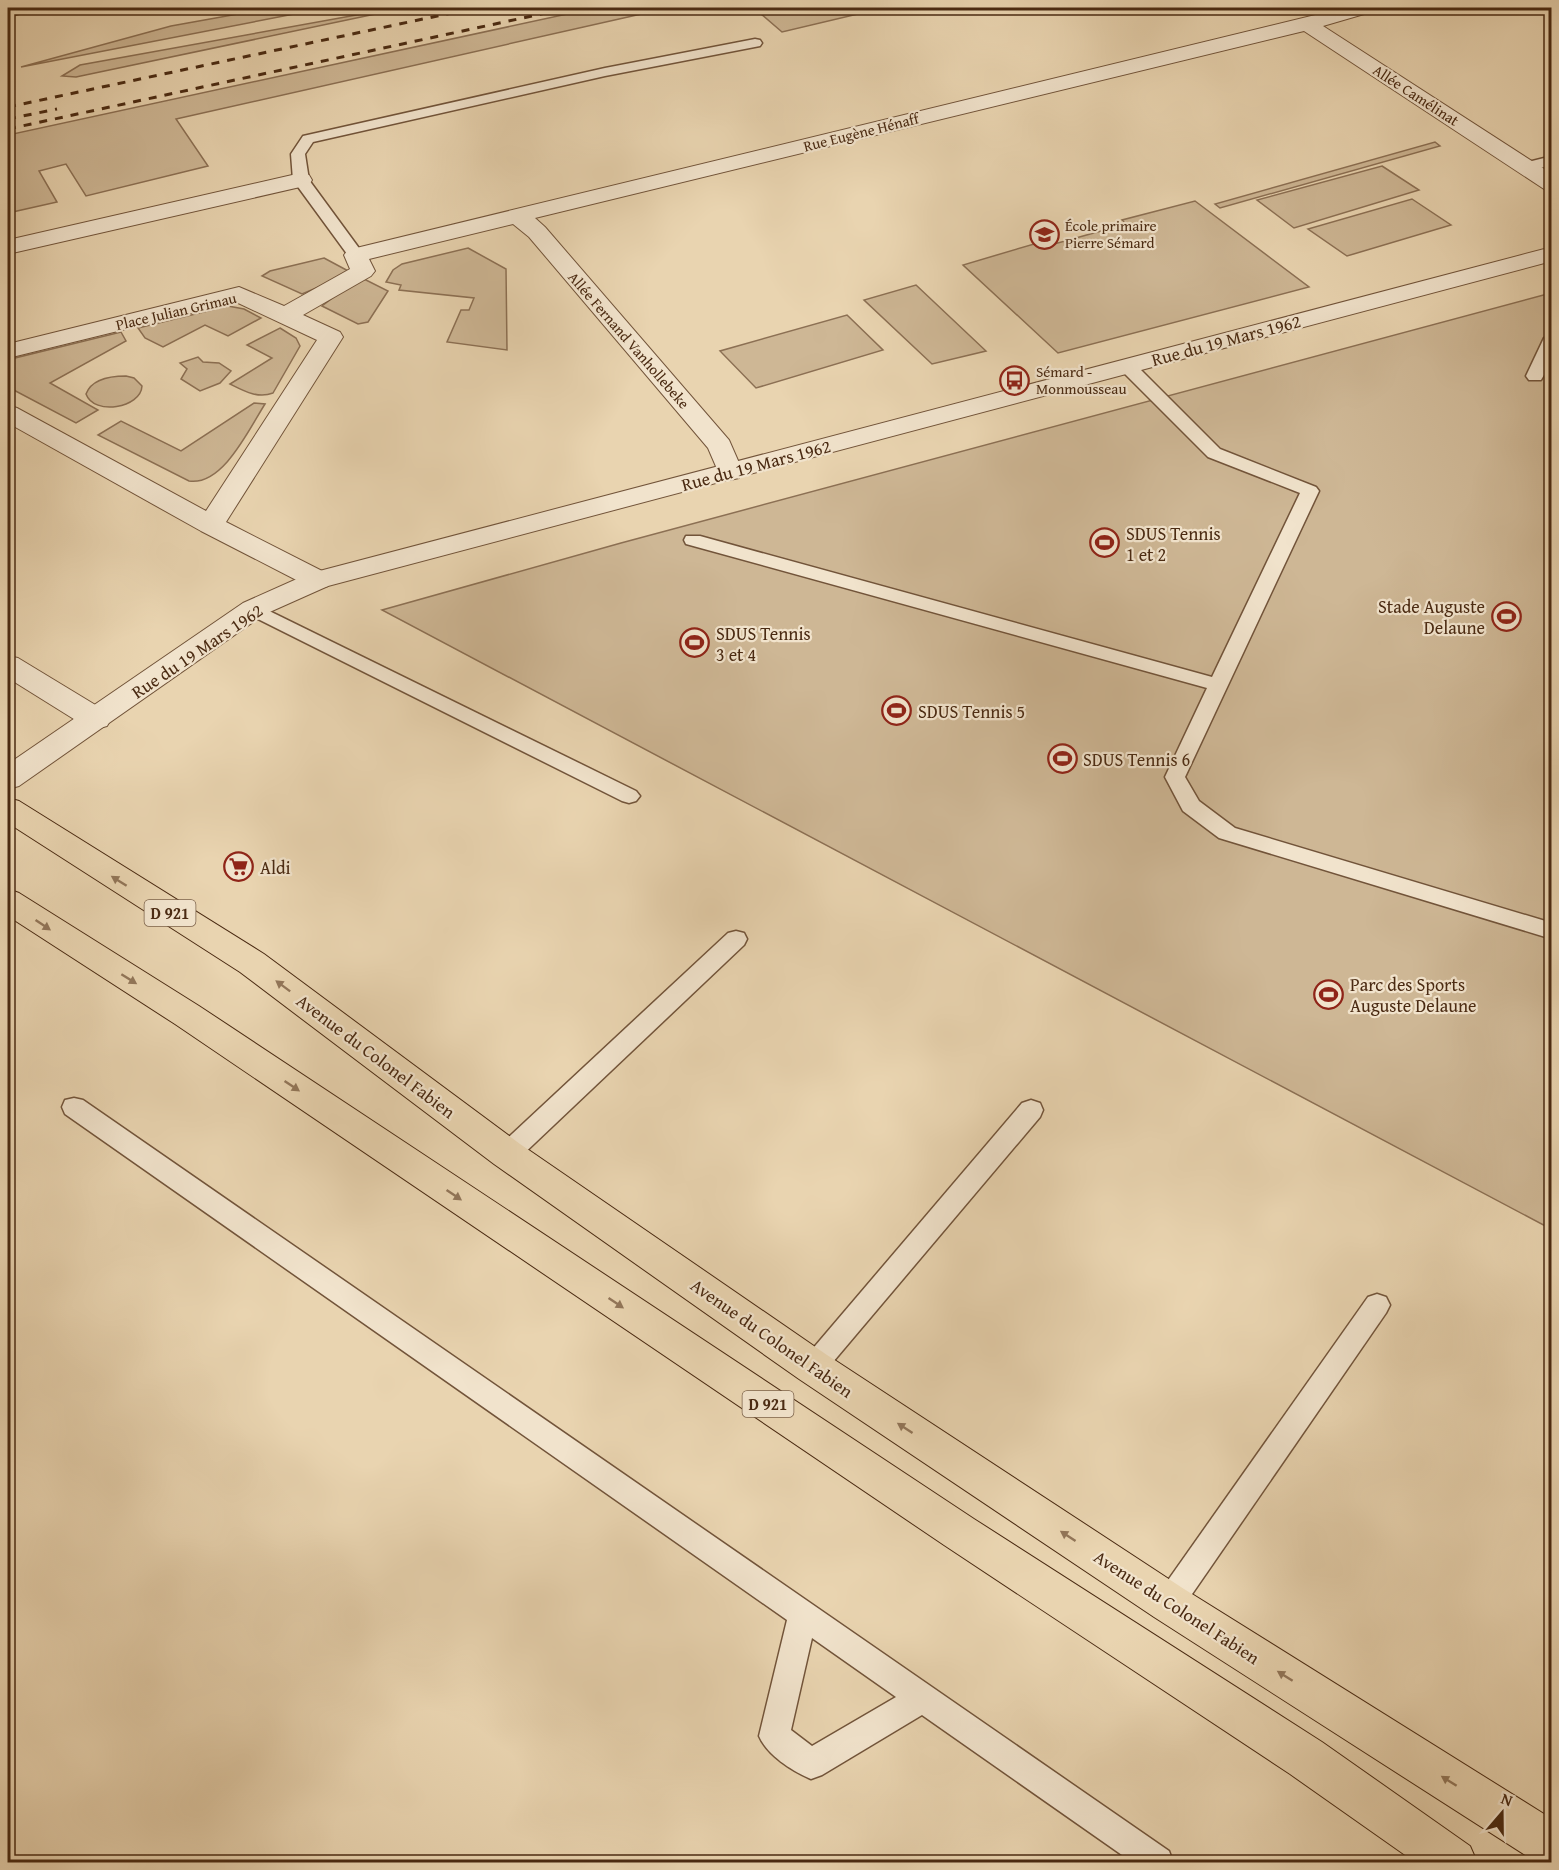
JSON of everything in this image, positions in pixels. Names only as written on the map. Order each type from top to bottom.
[{"type":"main road","name":"Avenue du Colonel Fabien","points":[[8,809],[252,963],[507,1154],[813,1367],[1169,1603],[1551,1846]]},
{"type":"main road","name":"D 921","points":[[8,901],[187,1015],[959,1532],[1306,1758],[1454,1863]]},
{"type":"street","points":[[8,11],[20,8]]},
{"type":"street","name":"Rue Eugène Hénaff","points":[[356,255],[1307,24],[1364,8]]},
{"type":"street","name":"Allée Camélinat","points":[[1307,24],[1551,184]]},
{"type":"street","points":[[8,247],[301,180]]},
{"type":"street","name":"Allée Fernand Vanhollebeke","points":[[517,215],[537,232],[720,446],[730,472]]},
{"type":"street","name":"Rue du 19 Mars 1962","points":[[8,779],[253,609],[318,580],[1551,254]]},
{"type":"street","points":[[285,315],[363,271],[356,255]]},
{"type":"street","name":"Place Julian Grimau","points":[[8,351],[239,294],[331,337],[211,525]]},
{"type":"street","points":[[8,413],[211,525],[318,580]]},
{"type":"street","points":[[8,665],[96,719]]},
{"type":"lane","points":[[356,255],[301,180],[298,154],[308,139],[605,72],[755,43]]},
{"type":"lane","points":[[1525,167],[1551,160]]},
{"type":"lane","points":[[1535,376],[1551,338]]},
{"type":"lane","points":[[1127,366],[1214,453],[1310,491],[1175,777],[1191,806],[1227,833],[1551,931]]},
{"type":"lane","points":[[693,540],[1218,685]]},
{"type":"lane","points":[[253,609],[628,796]]},
{"type":"lane","points":[[507,1154],[736,939]]},
{"type":"lane","points":[[74,1107],[1158,1863]]},
{"type":"lane","points":[[813,1367],[1031,1110]]},
{"type":"lane","points":[[1169,1603],[1377,1305]]},
{"type":"lane","points":[[803,1614],[774,1736],[811,1764],[923,1698]]},
{"type":"shaded area","points":[[271,8],[325,8],[21,67],[171,26]]},
{"type":"shaded area","points":[[404,8],[76,77],[62,76],[80,65]]},
{"type":"shaded area","points":[[595,8],[668,8],[176,119],[208,166],[86,196],[66,164],[39,171],[57,202],[8,213],[8,135]]},
{"type":"shaded area","points":[[754,8],[877,8],[879,9],[782,32]]},
{"type":"shaded area","points":[[1435,142],[1440,146],[1220,208],[1215,204]]},
{"type":"shaded area","points":[[1382,166],[1419,190],[1294,228],[1257,200]]},
{"type":"shaded area","points":[[1412,199],[1451,225],[1347,256],[1308,229]]},
{"type":"shaded area","points":[[1195,201],[1309,287],[1058,353],[963,265],[1034,244],[1040,248],[1126,224],[1122,220]]},
{"type":"shaded area","points":[[468,248],[506,269],[507,350],[447,342],[461,310],[469,310],[474,298],[399,290],[401,285],[386,282],[393,270],[402,264]]},
{"type":"shaded area","points":[[324,258],[352,273],[302,294],[262,276],[270,271]]},
{"type":"shaded area","points":[[360,277],[388,291],[368,322],[358,324],[322,306]]},
{"type":"shaded area","points":[[916,285],[986,351],[932,364],[864,300]]},
{"type":"shaded area","name":"Parc des Sports Auguste Delaune","points":[[1551,293],[1551,1229],[382,610],[621,543]]},
{"type":"shaded area","points":[[228,306],[244,309],[261,318],[228,336],[205,325],[163,347],[145,338],[138,328]]},
{"type":"shaded area","points":[[847,315],[883,350],[756,388],[720,351]]},
{"type":"shaded area","points":[[280,328],[296,338],[300,346],[273,393],[256,395],[230,384],[272,358],[247,345]]},
{"type":"shaded area","points":[[121,332],[126,341],[50,383],[98,410],[76,423],[8,387],[8,363],[11,359]]},
{"type":"shaded area","points":[[198,357],[203,362],[219,363],[231,371],[220,383],[200,391],[181,379],[187,369],[180,363]]},
{"type":"shaded area","points":[[108,377],[134,378],[142,386],[140,394],[126,404],[107,407],[98,405],[86,394],[97,381]]},
{"type":"shaded area","points":[[254,403],[265,404],[243,441],[224,465],[213,475],[201,480],[189,481],[98,435],[121,421],[181,451]]},
{"type":"railway","points":[[8,107],[475,8]]},
{"type":"railway","points":[[8,129],[569,8]]},
{"type":"railway","points":[[8,119],[57,109]]},
{"type":"place","name":"École primaire Pierre Sémard","points":[[1044,234]]},
{"type":"place","name":"Sémard - Monmousseau","points":[[1015,380]]},
{"type":"place","name":"SDUS Tennis 1 et 2","points":[[1105,543]]},
{"type":"place","name":"Stade Auguste Delaune","points":[[1506,616]]},
{"type":"place","name":"SDUS Tennis 3 et 4","points":[[695,643]]},
{"type":"place","name":"SDUS Tennis 5","points":[[897,711]]},
{"type":"place","name":"SDUS Tennis 6","points":[[1062,759]]},
{"type":"place","name":"Aldi","points":[[239,867]]},
{"type":"place","name":"Parc des Sports Auguste Delaune","points":[[1329,994]]}]
